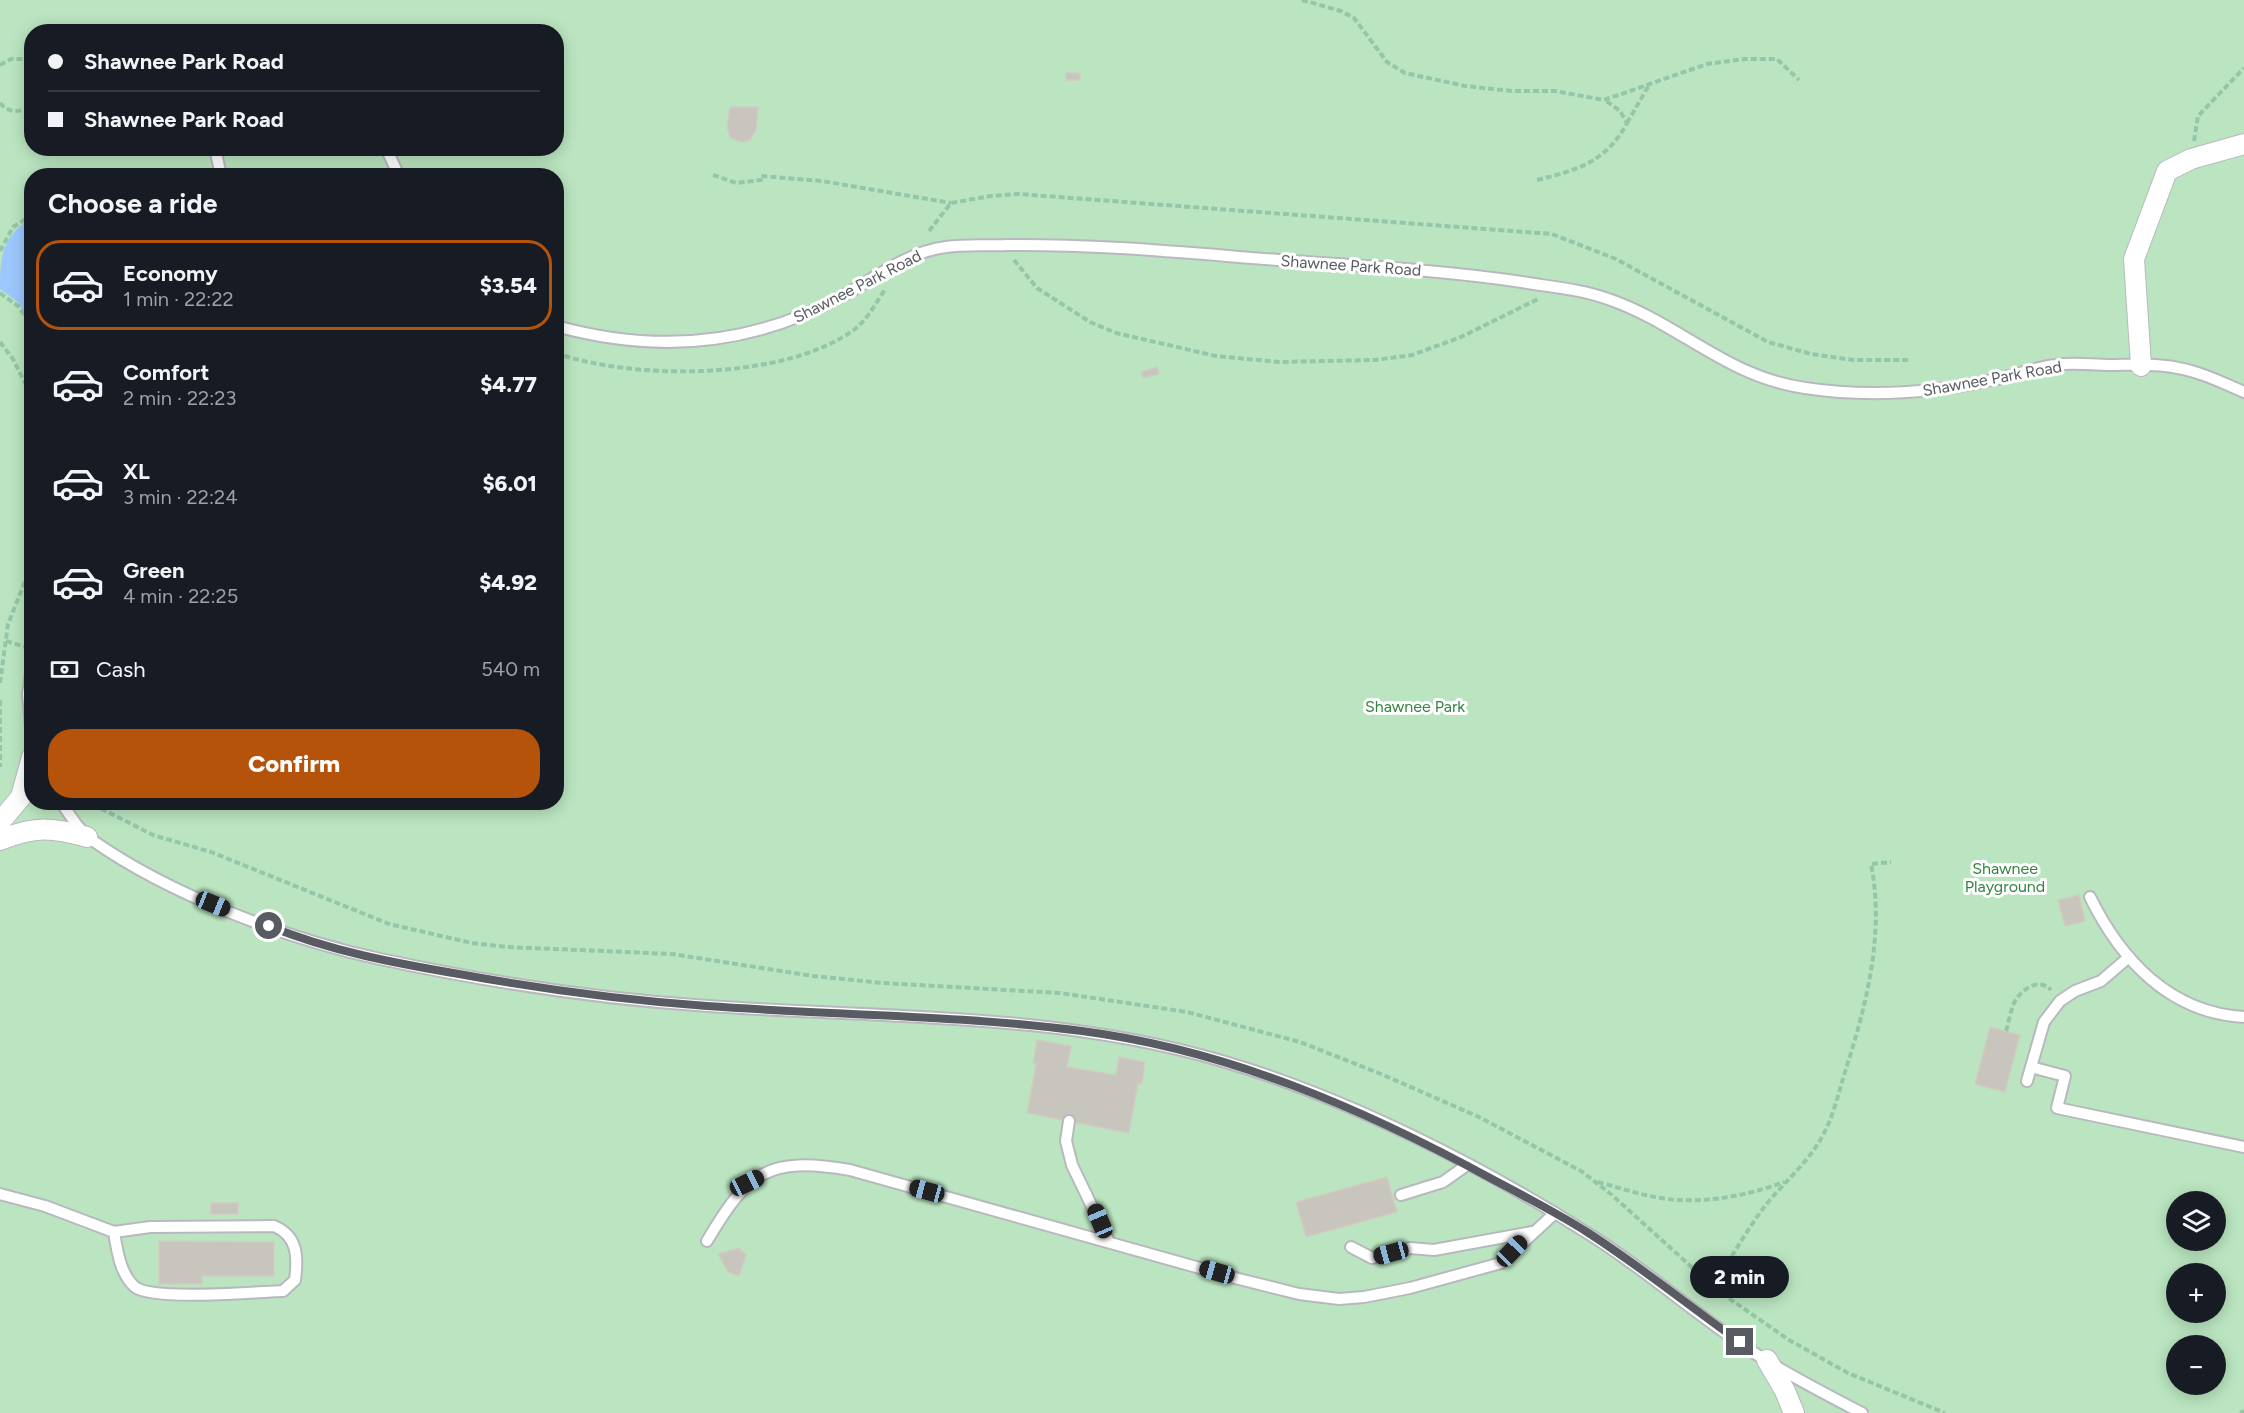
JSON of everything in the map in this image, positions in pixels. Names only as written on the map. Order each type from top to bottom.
[{"type":"street","points":[[2141,366],[2134,259],[2167,171],[2191,159],[2244,144]]},
{"type":"street","points":[[0,822],[21,797],[24,786]]},
{"type":"street","points":[[0,840],[26,831],[45,828],[87,837]]},
{"type":"street","points":[[1767,1360],[1785,1391],[1794,1413]]},
{"type":"lane","name":"Shawnee Park Road","points":[[564,328],[605,336],[661,343],[689,343],[737,338],[804,315],[845,295],[883,270],[924,252],[945,247],[1068,244],[1457,273],[1561,288],[1605,297],[1626,306],[1754,376],[1801,388],[1857,394],[1905,394],[1969,384],[2058,364],[2181,368],[2244,392]]},
{"type":"lane","points":[[67,810],[87,837],[155,877],[213,904],[288,934],[348,952],[510,983],[605,997],[707,1006],[989,1022],[1129,1038],[1177,1048],[1275,1078],[1333,1101],[1467,1165],[1555,1213],[1589,1233],[1767,1360],[1862,1413]]},
{"type":"lane","points":[[2090,897],[2104,926],[2129,957],[2150,978],[2177,999],[2200,1010],[2244,1017]]},
{"type":"lane","points":[[2027,1081],[2044,1022],[2060,1001],[2075,991],[2101,981],[2129,957]]},
{"type":"lane","points":[[2031,1067],[2065,1076],[2057,1108],[2244,1147]]},
{"type":"lane","points":[[1070,1121],[1066,1141],[1072,1165],[1109,1242]]},
{"type":"lane","points":[[707,1241],[730,1202],[747,1183],[780,1167],[817,1164],[860,1173],[1299,1294],[1340,1299],[1364,1298],[1410,1288],[1501,1263],[1555,1213]]},
{"type":"lane","points":[[1401,1195],[1443,1182],[1467,1165]]},
{"type":"lane","points":[[0,1194],[45,1206],[114,1232],[150,1227],[274,1227],[286,1231],[295,1246],[296,1280],[283,1292],[160,1295],[136,1288],[124,1273],[114,1232]]},
{"type":"lane","points":[[1351,1247],[1372,1258],[1410,1248],[1434,1250],[1532,1232]]},
{"type":"path","points":[[1302,0],[1341,11],[1354,18],[1387,62],[1405,73],[1465,86],[1512,92],[1555,91],[1604,100],[1620,111],[1627,123]]},
{"type":"path","points":[[0,65],[11,59],[24,59]]},
{"type":"path","points":[[1604,100],[1707,64],[1745,59],[1777,59],[1799,80]]},
{"type":"path","points":[[2191,159],[2198,116],[2244,68]]},
{"type":"path","points":[[1537,180],[1579,168],[1600,157],[1618,140],[1650,84]]},
{"type":"path","points":[[0,103],[5,108],[18,112],[24,110]]},
{"type":"path","points":[[713,175],[736,183],[761,180],[761,176],[803,178],[951,203],[1018,194],[1552,234],[1616,260],[1768,342],[1811,354],[1853,360],[1910,360]]},
{"type":"path","points":[[929,231],[951,203]]},
{"type":"path","points":[[0,251],[13,227],[24,219]]},
{"type":"path","points":[[1003,246],[1037,288],[1090,321],[1116,333],[1216,356],[1279,362],[1375,360],[1412,355],[1461,337],[1561,288]]},
{"type":"path","points":[[0,292],[18,306],[24,315]]},
{"type":"path","points":[[0,342],[13,358],[24,381]]},
{"type":"path","points":[[0,683],[8,624],[24,584]]},
{"type":"path","points":[[6,641],[24,647]]},
{"type":"path","points":[[0,699],[0,767]]},
{"type":"path","points":[[104,810],[153,835],[210,852],[389,924],[472,943],[508,947],[672,954],[813,976],[883,983],[1060,993],[1187,1012],[1300,1042],[1479,1117],[1594,1181],[1713,1287],[1790,1340],[1848,1372],[1945,1413]]},
{"type":"path","points":[[1713,1287],[1763,1208],[1806,1159],[1823,1135],[1858,1033],[1871,979],[1875,918],[1875,885],[1871,864],[1891,862]]},
{"type":"path","points":[[2006,1031],[2014,1003],[2028,988],[2045,984],[2060,1001]]},
{"type":"path","points":[[1594,1181],[1678,1200],[1710,1200],[1767,1189],[1784,1182]]},
{"type":"path","points":[[2240,1413],[2244,1411]]},
{"type":"green space","name":"Shawnee Park","points":[[0,0],[2244,0],[2244,1413],[0,1413]]},
{"type":"water","points":[[24,223],[24,312],[18,302],[0,289],[2,257],[8,240]]},
{"type":"building","points":[[1066,73],[1080,73],[1080,80],[1066,80]]},
{"type":"building","points":[[730,107],[758,107],[756,130],[750,140],[742,142],[730,138],[727,126]]},
{"type":"building","points":[[1157,367],[1159,374],[1143,378],[1141,372]]},
{"type":"building","points":[[2079,895],[2085,921],[2065,926],[2058,900]]},
{"type":"building","points":[[1990,1027],[2020,1035],[2005,1092],[1975,1084]]},
{"type":"building","points":[[1037,1040],[1071,1046],[1067,1067],[1116,1075],[1119,1057],[1145,1062],[1142,1084],[1138,1083],[1129,1133],[1027,1113],[1036,1064],[1033,1063]]},
{"type":"building","points":[[1387,1177],[1397,1212],[1306,1237],[1296,1202]]},
{"type":"building","points":[[211,1203],[238,1203],[238,1214],[211,1214]]},
{"type":"building","points":[[159,1241],[274,1242],[274,1276],[202,1276],[202,1284],[159,1284]]},
{"type":"building","points":[[739,1248],[746,1255],[739,1276],[728,1272],[718,1254]]},
{"type":"route","points":[[269,926],[348,952],[422,968],[605,997],[707,1006],[989,1022],[1079,1030],[1177,1048],[1275,1078],[1333,1101],[1446,1154],[1589,1233],[1740,1342]]},
{"type":"park label","name":"Shawnee Playground","points":[[2005,877]]}]
